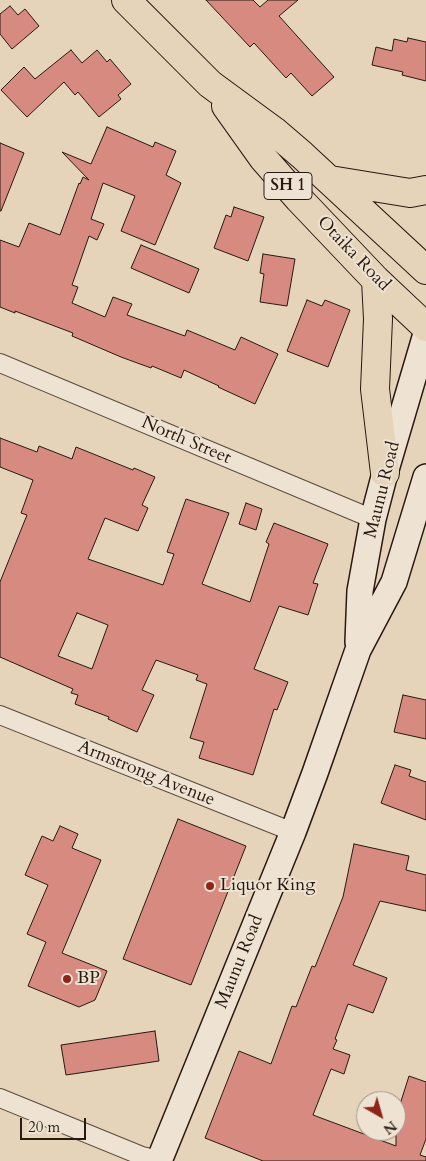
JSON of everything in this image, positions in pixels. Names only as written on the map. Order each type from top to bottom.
[{"type":"highway","name":"Otaika Road","points":[[126,0],[210,84],[274,131],[330,180],[426,270]]},
{"type":"highway","name":"Otaika Road","points":[[210,84],[263,158],[299,199],[376,280],[426,327]]},
{"type":"highway","points":[[330,180],[410,193],[426,190]]},
{"type":"highway","points":[[376,280],[378,319],[375,389],[385,473]]},
{"type":"main road","name":"Maunu Road","points":[[358,650],[360,590],[373,519],[426,334]]},
{"type":"main road","name":"Maunu Road","points":[[161,1161],[293,832],[358,650],[394,582],[426,477]]},
{"type":"street","name":"North Street","points":[[0,363],[373,519]]},
{"type":"street","name":"Armstrong Avenue","points":[[0,716],[293,832]]},
{"type":"street","points":[[0,1098],[142,1156],[161,1161]]},
{"type":"building","points":[[206,0],[253,0],[260,7],[268,0],[298,0],[279,16],[334,77],[312,96],[291,73],[286,78],[254,43],[250,47]]},
{"type":"building","points":[[10,6],[18,15],[25,9],[39,26],[12,49],[0,34],[0,14]]},
{"type":"building","points":[[408,38],[426,42],[426,81],[402,75],[403,72],[372,65],[376,47],[392,51],[394,39],[407,42]]},
{"type":"building","points":[[71,50],[82,63],[97,50],[107,62],[110,59],[131,84],[118,95],[121,99],[99,117],[78,92],[75,95],[64,82],[27,117],[1,90],[24,67],[35,79]]},
{"type":"building","points":[[107,127],[153,147],[155,142],[176,151],[166,175],[181,183],[155,245],[121,231],[135,196],[103,183],[91,219],[104,224],[97,240],[89,236],[72,285],[78,287],[72,303],[105,317],[113,297],[132,304],[127,315],[185,336],[187,330],[235,350],[241,337],[278,354],[255,404],[184,370],[181,378],[152,366],[151,368],[72,336],[73,333],[0,307],[0,240],[19,247],[29,223],[60,235],[79,183],[83,177],[89,180],[62,152],[91,164]]},
{"type":"building","points":[[0,143],[24,153],[1,211],[0,211]]},
{"type":"building","points":[[234,207],[264,217],[248,261],[214,248],[226,215],[231,217]]},
{"type":"building","points":[[141,245],[199,269],[189,293],[131,268]]},
{"type":"building","points":[[263,254],[295,259],[287,306],[260,302],[264,274],[260,273]]},
{"type":"building","points":[[307,300],[322,306],[325,300],[350,310],[328,367],[287,351]]},
{"type":"building","points":[[0,438],[37,452],[39,446],[72,459],[76,447],[155,477],[142,505],[148,508],[138,531],[105,518],[88,559],[163,585],[174,554],[167,552],[186,499],[229,513],[202,584],[250,602],[269,544],[266,542],[274,523],[328,544],[313,583],[318,584],[308,615],[279,606],[254,669],[288,682],[277,710],[274,709],[253,775],[199,758],[204,742],[190,738],[207,684],[196,680],[198,675],[156,660],[142,690],[154,695],[137,732],[108,719],[109,717],[75,704],[78,695],[71,693],[73,689],[0,657],[0,582],[27,515],[21,513],[33,480],[0,467]],"holes":[[[77,613],[108,625],[92,669],[58,656]]]},
{"type":"building","points":[[246,503],[262,509],[256,530],[239,524]]},
{"type":"building","points":[[403,695],[426,700],[426,739],[394,732]]},
{"type":"building","points":[[395,765],[411,770],[409,776],[426,782],[426,820],[381,803]]},
{"type":"building","points":[[178,819],[246,846],[191,985],[123,959]]},
{"type":"building","points":[[60,826],[78,834],[72,848],[101,860],[62,953],[107,971],[95,1000],[79,1007],[28,986],[46,942],[27,934],[48,885],[25,875],[42,836],[53,841]]},
{"type":"building","points":[[354,844],[409,856],[406,870],[426,875],[426,911],[380,901],[353,965],[387,978],[373,1013],[348,1004],[333,1049],[350,1055],[344,1074],[331,1069],[313,1115],[356,1131],[356,1141],[383,1141],[396,1146],[396,1141],[406,1141],[406,1091],[404,1091],[409,1076],[426,1082],[426,1139],[420,1155],[426,1157],[426,1161],[263,1161],[205,1138],[239,1051],[271,1064],[292,1006],[296,1007],[312,966],[315,967],[343,897]]},
{"type":"building","points":[[155,1031],[159,1061],[66,1075],[61,1045]]},
{"type":"place","name":"Liquor King","points":[[210,886]]},
{"type":"place","name":"BP","points":[[67,979]]}]
